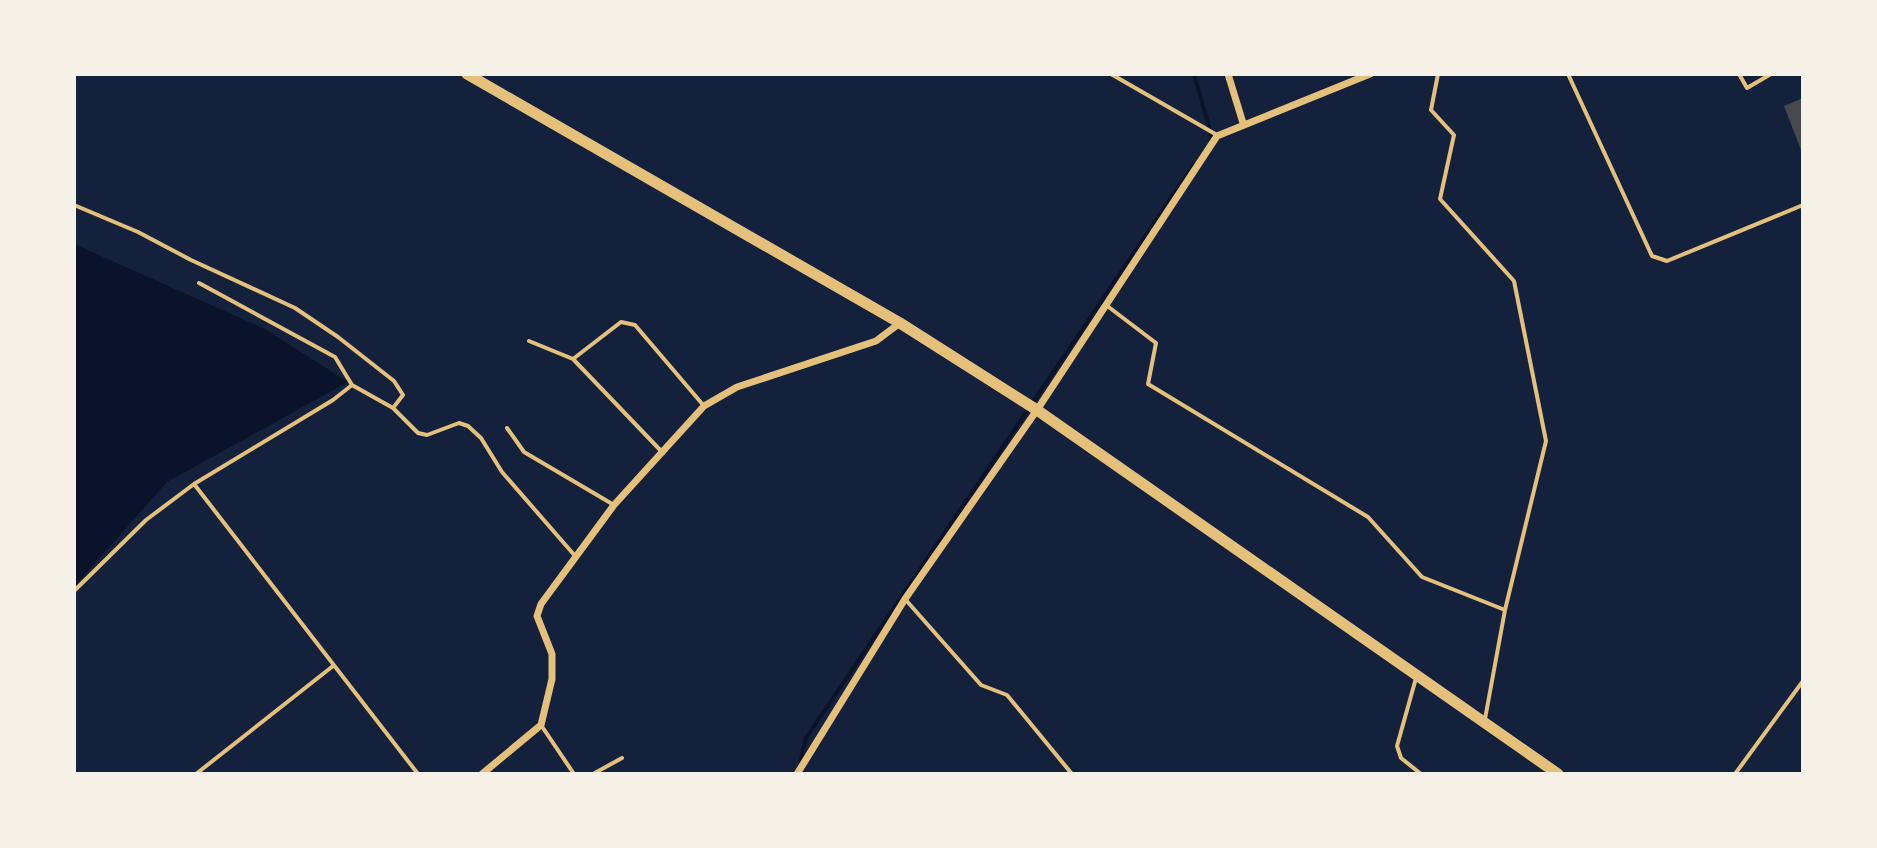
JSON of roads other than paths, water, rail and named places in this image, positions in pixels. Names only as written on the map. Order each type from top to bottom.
[{"type":"main road","points":[[467,74],[900,323],[1033,408],[1558,774]]},
{"type":"street","points":[[1228,74],[1243,123]]},
{"type":"street","points":[[797,774],[905,599],[1217,136],[1370,74]]},
{"type":"street","points":[[482,774],[541,725],[552,679],[552,654],[537,616],[541,604],[614,505],[704,406],[737,387],[876,341],[900,323]]},
{"type":"lane","points":[[1111,74],[1217,136]]},
{"type":"lane","points":[[1438,74],[1431,110],[1454,135],[1440,199],[1514,281],[1546,441],[1505,610],[1484,724]]},
{"type":"lane","points":[[1568,74],[1652,256],[1667,261],[1803,205]]},
{"type":"lane","points":[[1739,74],[1747,88],[1771,74]]},
{"type":"lane","points":[[74,205],[138,232],[295,308],[394,381],[403,395],[393,408]]},
{"type":"lane","points":[[199,283],[335,357],[352,385],[393,408],[418,433],[427,435],[459,423],[468,426],[481,438],[502,472],[576,557]]},
{"type":"lane","points":[[1106,305],[1156,343],[1148,384],[1368,517],[1422,577],[1505,610]]},
{"type":"lane","points":[[573,359],[621,322],[635,325],[704,406]]},
{"type":"lane","points":[[529,341],[573,359],[663,453]]},
{"type":"lane","points":[[74,591],[146,520],[194,484],[333,400],[352,385]]},
{"type":"lane","points":[[507,428],[524,452],[614,505]]},
{"type":"lane","points":[[194,484],[418,774]]},
{"type":"lane","points":[[905,599],[981,685],[1007,695],[1072,774]]},
{"type":"lane","points":[[196,774],[333,666]]},
{"type":"lane","points":[[1416,677],[1397,746],[1401,758],[1421,774]]},
{"type":"lane","points":[[1735,774],[1803,681]]},
{"type":"lane","points":[[541,725],[574,774]]},
{"type":"lane","points":[[593,774],[622,758]]},
{"type":"water","points":[[74,244],[265,329],[348,382],[167,482],[74,587]]},
{"type":"waterway","points":[[1194,74],[1212,137],[1210,140]]},
{"type":"waterway","points":[[800,764],[806,738],[1194,164]]}]
